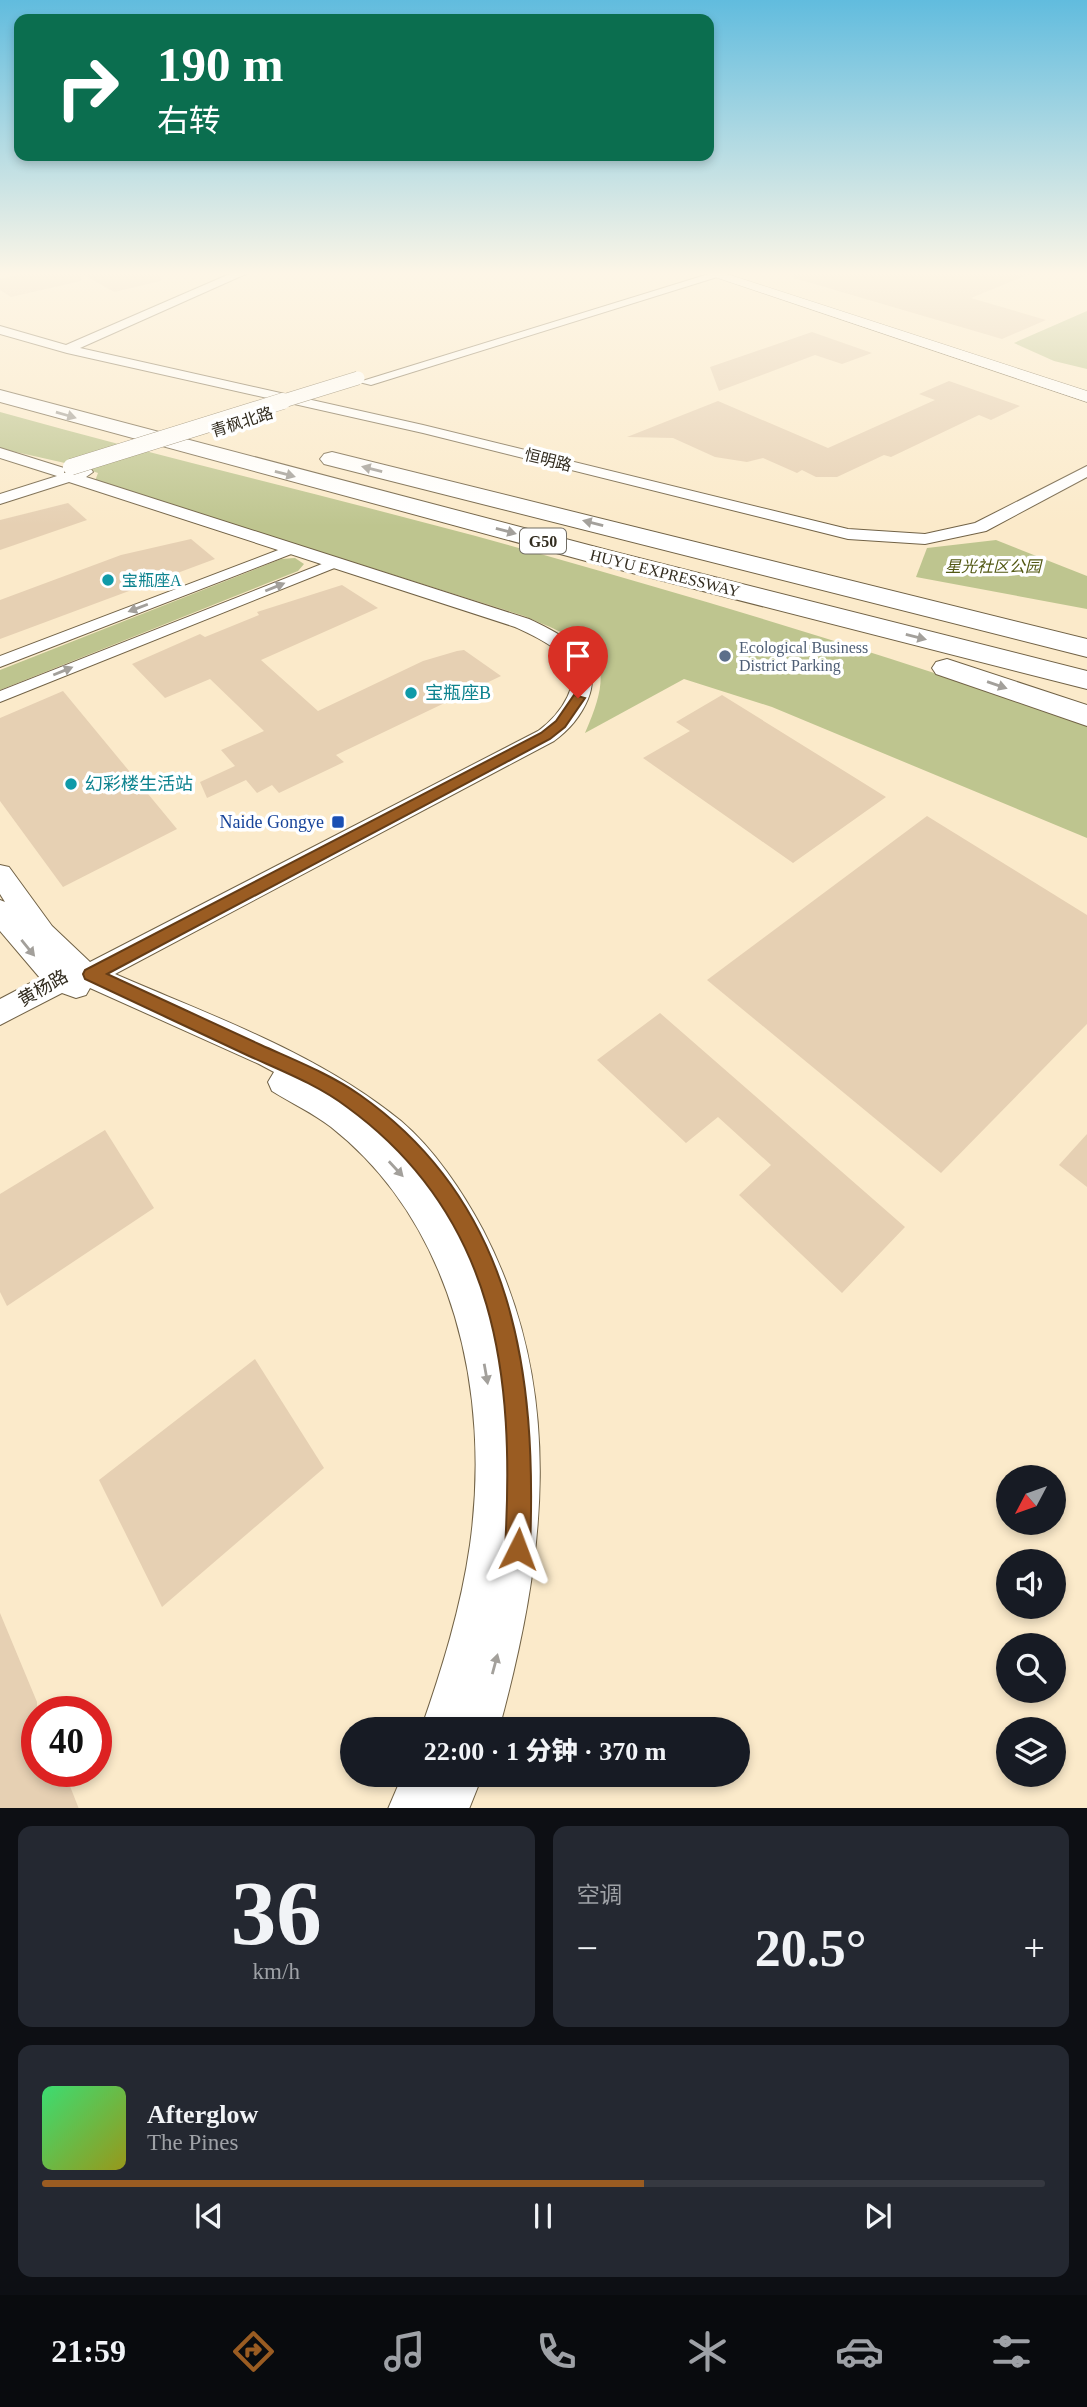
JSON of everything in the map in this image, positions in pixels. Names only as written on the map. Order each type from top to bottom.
[{"type":"highway","name":"HUYU EXPRESSWAY","points":[[0,374],[1087,648]]},
{"type":"highway","name":"HUYU EXPRESSWAY","points":[[0,396],[606,558],[1087,680]]},
{"type":"highway","points":[[636,533],[1087,628]]},
{"type":"highway","points":[[606,558],[1087,716]]},
{"type":"main road","points":[[948,357],[1087,404]]},
{"type":"main road","points":[[972,357],[1087,397]]},
{"type":"main road","points":[[984,357],[1087,389]]},
{"type":"main road","points":[[1014,357],[1087,380]]},
{"type":"street","name":"恒明路","points":[[105,357],[423,429],[848,534],[925,539],[980,527],[1087,471]]},
{"type":"street","name":"青枫北路","points":[[0,489],[438,357]]},
{"type":"street","name":"青枫北路","points":[[0,499],[66,471],[88,471],[362,380]]},
{"type":"street","points":[[0,453],[66,471],[522,623],[568,648],[581,663],[584,680],[570,713],[545,736],[77,974]]},
{"type":"street","points":[[0,662],[293,548]]},
{"type":"street","points":[[0,697],[337,562]]},
{"type":"street","points":[[0,874],[41,933],[77,974],[297,1089],[338,1114],[373,1145],[410,1184],[437,1225],[461,1277],[479,1334],[490,1395],[494,1463],[489,1555],[477,1617],[448,1717]]},
{"type":"street","points":[[0,910],[38,961],[77,974],[311,1076],[352,1100],[392,1131],[428,1169],[459,1212],[483,1264],[505,1329],[518,1399],[522,1469],[518,1549],[505,1629],[479,1717]]},
{"type":"street","name":"黄杨路","points":[[0,1013],[77,974]]},
{"type":"street","points":[[412,1808],[422,1787]]},
{"type":"street","points":[[445,1808],[454,1787]]},
{"type":"green space","points":[[1046,357],[1087,357],[1087,369]]},
{"type":"green space","points":[[0,412],[476,536],[613,575],[885,657],[1087,725],[1087,838],[772,707],[684,679],[585,733],[600,686],[600,669],[594,656],[584,645],[568,636],[524,616],[95,481],[98,473],[86,469],[0,448]]},
{"type":"green space","name":"星光社区公园","points":[[996,540],[1087,576],[1087,609],[916,577],[927,548]]},
{"type":"green space","points":[[295,558],[304,564],[298,571],[0,690],[0,670],[281,559]]},
{"type":"building","points":[[738,357],[809,357],[719,391],[710,367]]},
{"type":"building","points":[[822,357],[860,357],[842,364]]},
{"type":"building","points":[[949,381],[1020,406],[991,420],[979,415],[891,457],[884,455],[837,477],[816,477],[802,470],[797,473],[763,458],[747,462],[715,457],[673,438],[627,437],[718,401],[828,448],[935,400],[919,394]]},
{"type":"building","points":[[68,503],[87,520],[0,550],[0,520]]},
{"type":"building","name":"宝瓶座A","points":[[191,539],[215,559],[0,639],[0,600],[121,555]]},
{"type":"building","name":"宝瓶座B","points":[[342,585],[378,608],[261,660],[318,711],[423,661],[457,651],[464,650],[501,676],[336,755],[344,762],[279,793],[272,785],[257,793],[246,780],[207,798],[200,782],[235,766],[221,750],[264,731],[210,679],[165,698],[132,664],[200,634],[205,637],[259,615],[257,612]]},
{"type":"building","name":"幻彩楼生活站","points":[[63,691],[177,829],[63,887],[0,801],[0,718]]},
{"type":"building","points":[[722,695],[886,797],[793,863],[643,758],[690,731],[676,722]]},
{"type":"building","points":[[927,816],[1087,915],[1087,1024],[941,1173],[707,980]]},
{"type":"building","points":[[660,1013],[905,1227],[842,1293],[739,1195],[771,1165],[718,1117],[686,1143],[597,1060]]},
{"type":"building","points":[[105,1130],[154,1208],[7,1306],[0,1292],[0,1194]]},
{"type":"building","points":[[1087,1134],[1087,1187],[1059,1165]]},
{"type":"building","points":[[255,1359],[324,1468],[162,1607],[99,1480]]},
{"type":"building","points":[[0,1613],[35,1696],[21,1696],[21,1787],[70,1787],[79,1808],[0,1808]]},
{"type":"place","name":"宝瓶座A","points":[[108,580]]},
{"type":"place","name":"Ecological Business District Parking","points":[[725,656]]},
{"type":"place","name":"宝瓶座B","points":[[411,693]]},
{"type":"place","name":"幻彩楼生活站","points":[[71,784]]},
{"type":"place","name":"Naide Gongye","points":[[338,822]]},
{"type":"route","points":[[518,1549],[522,1469],[518,1399],[505,1329],[483,1264],[459,1212],[428,1169],[392,1131],[352,1100],[311,1076],[91,974],[545,736],[561,724],[578,698]]}]
